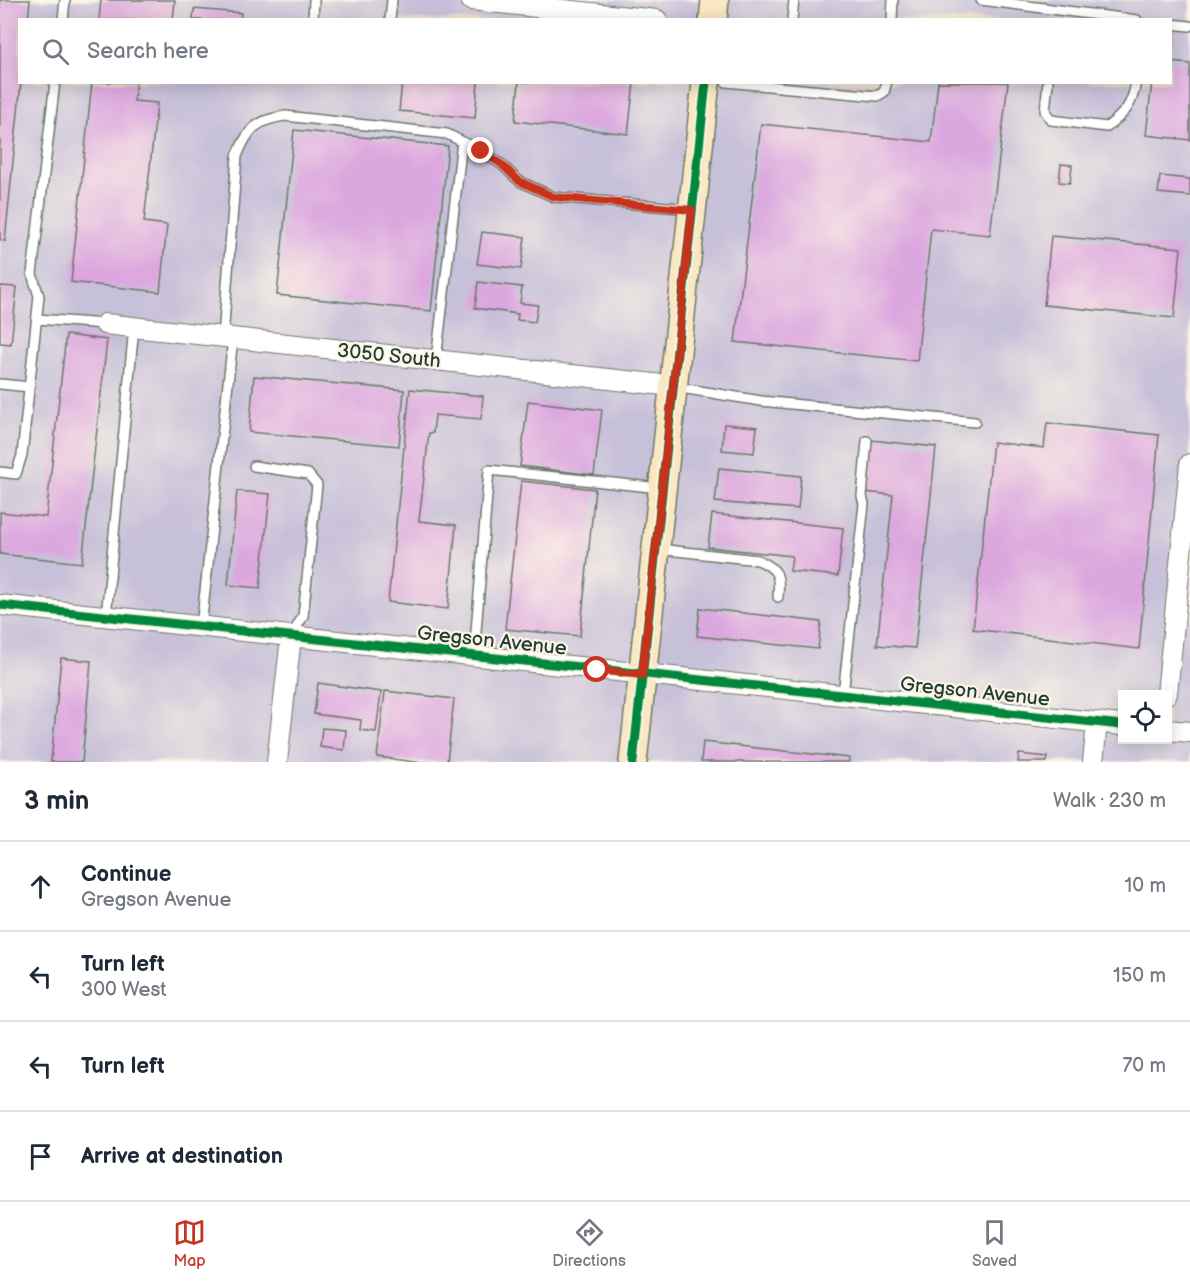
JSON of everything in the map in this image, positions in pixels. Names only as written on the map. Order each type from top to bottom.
[{"type":"main road","points":[[713,18],[715,0]]},
{"type":"main road","points":[[633,762],[706,84]]},
{"type":"street","points":[[471,0],[638,18]]},
{"type":"street","name":"3050 South","points":[[105,324],[673,386]]},
{"type":"street","points":[[1167,690],[1190,464]]},
{"type":"street","name":"Gregson Avenue","points":[[0,605],[1118,725]]},
{"type":"street","points":[[277,762],[291,637]]},
{"type":"street","points":[[1093,762],[1097,723]]},
{"type":"street","points":[[1172,730],[1190,732]]},
{"type":"lane","points":[[63,18],[65,0]]},
{"type":"lane","points":[[313,18],[314,0]]},
{"type":"lane","points":[[390,18],[392,0]]},
{"type":"lane","points":[[792,18],[794,0]]},
{"type":"lane","points":[[892,18],[893,0]]},
{"type":"lane","points":[[981,0],[1054,14],[1109,18]]},
{"type":"lane","points":[[1172,24],[1190,26]]},
{"type":"lane","points":[[0,472],[16,474],[22,455],[39,296],[32,274],[55,84]]},
{"type":"lane","points":[[756,84],[877,96],[884,92],[886,84]]},
{"type":"lane","points":[[1048,84],[1045,111],[1051,120],[1107,127],[1122,115],[1133,100],[1136,84]]},
{"type":"lane","points":[[201,627],[228,337],[237,156],[244,139],[256,124],[269,118],[285,116],[447,134],[501,164],[519,181],[554,197],[692,210]]},
{"type":"lane","points":[[436,360],[462,142]]},
{"type":"lane","points":[[37,319],[105,324]]},
{"type":"lane","points":[[106,617],[134,327]]},
{"type":"lane","points":[[0,384],[30,387]]},
{"type":"lane","points":[[673,386],[761,400],[975,422]]},
{"type":"lane","points":[[843,695],[864,504],[862,496],[867,441]]},
{"type":"lane","points":[[254,466],[308,474],[317,485],[303,616],[291,637]]},
{"type":"lane","points":[[474,656],[489,470],[662,488]]},
{"type":"lane","points":[[655,549],[758,560],[776,572],[780,580],[778,597]]},
{"type":"shaded area","points":[[0,0],[1190,0],[1190,762],[0,762]]},
{"type":"building","points":[[0,0],[30,0],[28,18],[18,18],[18,84],[21,84],[5,241],[0,240]]},
{"type":"building","points":[[101,0],[175,0],[173,18],[99,18]]},
{"type":"building","points":[[194,9],[241,13],[240,18],[193,18]]},
{"type":"building","points":[[1172,62],[1190,64],[1190,140],[1146,135],[1152,84],[1172,84]]},
{"type":"building","points":[[92,84],[136,84],[134,101],[157,103],[144,222],[167,225],[160,292],[71,282]]},
{"type":"building","points":[[402,84],[478,84],[475,118],[399,111]]},
{"type":"building","points":[[519,84],[634,84],[628,134],[515,121]]},
{"type":"building","points":[[938,84],[1008,84],[990,235],[931,229],[917,361],[735,342],[761,124],[931,142]]},
{"type":"building","points":[[294,130],[448,146],[431,311],[277,295]]},
{"type":"building","points":[[1061,164],[1072,165],[1070,183],[1059,182]]},
{"type":"building","points":[[1160,176],[1190,179],[1190,196],[1158,193]]},
{"type":"building","points":[[482,232],[525,237],[521,269],[477,264]]},
{"type":"building","points":[[1051,236],[1181,248],[1174,318],[1044,305]]},
{"type":"building","points":[[478,282],[522,287],[520,303],[538,305],[535,322],[517,320],[518,314],[475,308]]},
{"type":"building","points":[[0,286],[17,287],[11,344],[0,343]]},
{"type":"building","points":[[66,335],[107,340],[82,563],[0,554],[0,512],[46,517]]},
{"type":"building","points":[[254,376],[404,390],[399,446],[249,432]]},
{"type":"building","points":[[410,389],[483,396],[481,419],[435,415],[433,433],[429,433],[419,521],[456,525],[448,609],[388,602]]},
{"type":"building","points":[[528,401],[602,410],[594,475],[520,466]]},
{"type":"building","points":[[1047,423],[1159,435],[1139,649],[973,629],[993,442],[1044,448]]},
{"type":"building","points":[[724,424],[757,427],[754,453],[722,450]]},
{"type":"building","points":[[871,440],[936,447],[915,648],[877,645],[893,495],[865,492]]},
{"type":"building","points":[[719,468],[801,476],[798,509],[715,502]]},
{"type":"building","points":[[521,481],[595,489],[580,636],[505,629]]},
{"type":"building","points":[[237,491],[270,494],[260,588],[228,585]]},
{"type":"building","points":[[712,514],[843,528],[838,576],[790,571],[792,556],[708,547]]},
{"type":"building","points":[[700,608],[821,622],[818,649],[697,636]]},
{"type":"building","points":[[61,658],[91,661],[82,762],[51,762]]},
{"type":"building","points":[[318,683],[381,692],[376,732],[360,730],[361,720],[314,714]]},
{"type":"building","points":[[385,691],[454,699],[447,762],[416,762],[377,757]]},
{"type":"building","points":[[322,728],[346,730],[344,750],[320,747]]},
{"type":"building","points":[[703,742],[849,758],[849,762],[701,762]]},
{"type":"building","points":[[1019,754],[1048,757],[1047,762],[1018,762]]},
{"type":"cycle path","points":[[633,762],[706,84]]},
{"type":"cycle path","points":[[0,605],[1118,725]]},
{"type":"route","points":[[481,151],[501,164],[519,181],[554,197],[692,210],[642,675],[597,670]]}]
